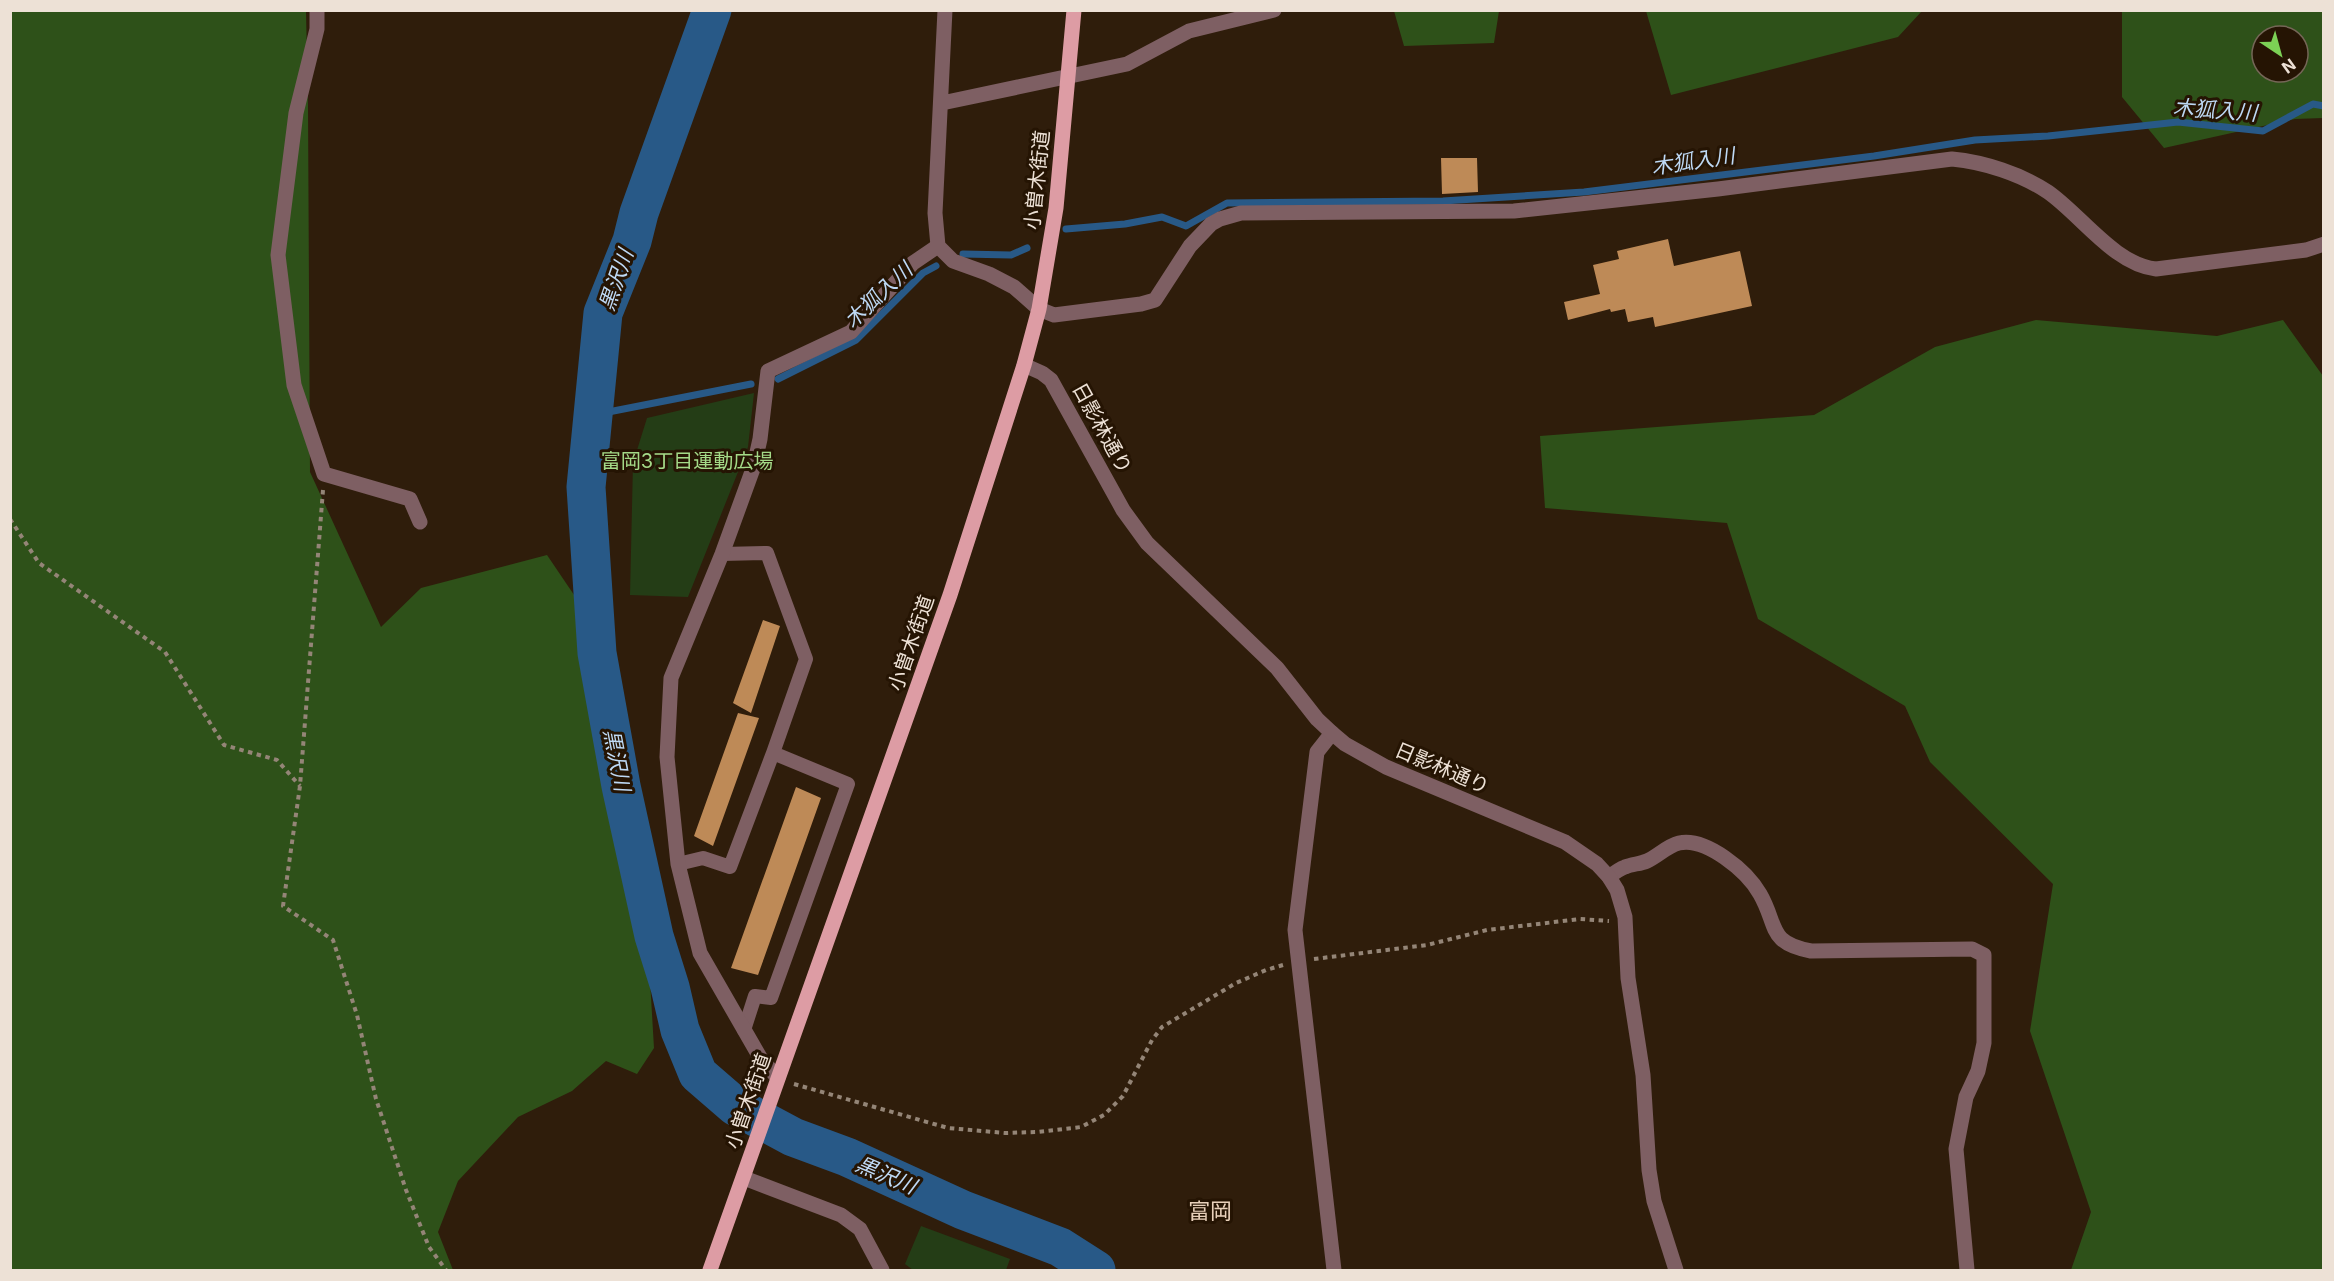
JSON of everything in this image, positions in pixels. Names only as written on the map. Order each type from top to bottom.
[{"type":"main road","name":"小曽木街道","points":[[710,1270],[950,595],[1024,366],[1039,309],[1056,208],[1074,10]]},
{"type":"street","points":[[317,10],[317,29],[296,113],[278,255],[294,385],[324,474],[410,499],[420,522]]},
{"type":"street","points":[[945,10],[935,213],[935,234],[938,246],[953,261],[989,274],[1014,287],[1039,309],[1054,315],[1141,304],[1155,300],[1199,235],[1220,219],[1241,213],[1514,211],[1718,189],[1952,159],[1977,164],[2031,183],[2050,193],[2125,257],[2145,268],[2156,269],[2306,250],[2324,244]]},
{"type":"street","points":[[942,103],[1127,64],[1189,31],[1274,10]]},
{"type":"street","points":[[776,1082],[700,953],[678,864],[667,757],[671,678],[722,554],[754,466],[760,439],[768,371],[851,332],[913,263],[938,246]]},
{"type":"street","name":"日影林通り","points":[[1024,366],[1051,380],[1123,510],[1147,543],[1277,668],[1317,719],[1332,733],[1346,744],[1386,767],[1565,842],[1597,864],[1609,877],[1617,890],[1625,917],[1628,978],[1643,1075],[1653,1201],[1676,1270]]},
{"type":"street","points":[[1332,733],[1317,752],[1295,930],[1334,1270]]},
{"type":"street","points":[[1609,877],[1625,867],[1646,862],[1677,843],[1691,842],[1705,846],[1739,869],[1760,894],[1775,932],[1793,948],[1810,951],[1972,949],[1984,955],[1984,1043],[1978,1071],[1966,1097],[1956,1149],[1967,1270]]},
{"type":"street","points":[[744,1178],[841,1215],[860,1229],[882,1270]]},
{"type":"lane","points":[[678,864],[703,858],[730,867],[806,659],[767,553],[722,554]]},
{"type":"lane","points":[[744,1030],[755,996],[771,998],[848,784],[773,753]]},
{"type":"path","points":[[324,474],[300,786],[283,906],[333,940],[357,1015],[376,1099],[406,1190],[429,1247],[446,1270]]},
{"type":"path","points":[[10,519],[39,563],[165,652],[224,745],[277,760],[300,786]]},
{"type":"path","points":[[776,1082],[948,1128],[1026,1132],[1065,1131],[1081,1127],[1104,1115],[1124,1096],[1152,1040],[1162,1027],[1236,983],[1266,970],[1298,961],[1346,953],[1427,945],[1487,930],[1580,919],[1609,921],[1624,925]]},
{"type":"green space","points":[[1394,10],[1499,11],[1494,43],[1404,46]]},
{"type":"green space","points":[[1646,10],[1922,11],[1898,37],[1671,95]]},
{"type":"green space","points":[[10,11],[306,11],[310,472],[381,627],[421,588],[547,555],[589,617],[648,946],[654,1048],[637,1074],[606,1061],[572,1091],[518,1117],[458,1181],[438,1232],[453,1270],[11,1270]]},
{"type":"green space","points":[[2122,11],[2323,11],[2323,118],[2295,119],[2164,148],[2122,97]]},
{"type":"green space","points":[[2036,320],[2217,336],[2283,320],[2323,376],[2323,1270],[2071,1270],[2091,1212],[2030,1031],[2053,884],[1930,762],[1905,706],[1758,619],[1727,523],[1545,508],[1540,436],[1814,415],[1935,347]]},
{"type":"green space","name":"富岡3丁目運動広場","points":[[754,393],[748,447],[688,597],[630,595],[633,463],[647,418]]},
{"type":"green space","points":[[921,1226],[1010,1259],[1006,1270],[913,1270],[905,1264]]},
{"type":"building","points":[[1441,158],[1477,158],[1478,192],[1442,194]]},
{"type":"building","points":[[1668,239],[1674,266],[1740,251],[1752,306],[1655,327],[1653,317],[1628,322],[1625,309],[1611,312],[1610,309],[1568,320],[1564,302],[1600,294],[1593,265],[1619,259],[1617,251]]},
{"type":"building","points":[[763,620],[780,626],[751,713],[733,703]]},
{"type":"building","points":[[738,713],[759,718],[713,846],[694,836]]},
{"type":"building","points":[[796,787],[821,798],[758,975],[731,968]]},
{"type":"waterway","name":"黒沢川","points":[[712,10],[639,213],[632,241],[603,313],[586,487],[597,653],[621,786],[654,936],[670,987],[680,1030],[698,1074],[735,1106],[793,1137],[847,1157],[963,1210],[1060,1247],[1096,1270]]},
{"type":"waterway","name":"木狐入川","points":[[1066,229],[1125,224],[1162,217],[1186,226],[1227,203],[1443,201],[1584,192],[1874,156],[1975,140],[2048,136],[2178,122],[2263,131],[2313,104],[2324,106]]},
{"type":"waterway","name":"木狐入川","points":[[963,254],[1011,255],[1027,248]]},
{"type":"waterway","name":"木狐入川","points":[[778,379],[856,340],[923,273],[936,266]]},
{"type":"waterway","name":"木狐入川","points":[[593,415],[751,384]]},
{"type":"district","name":"富岡","points":[[1210,1211]]}]
